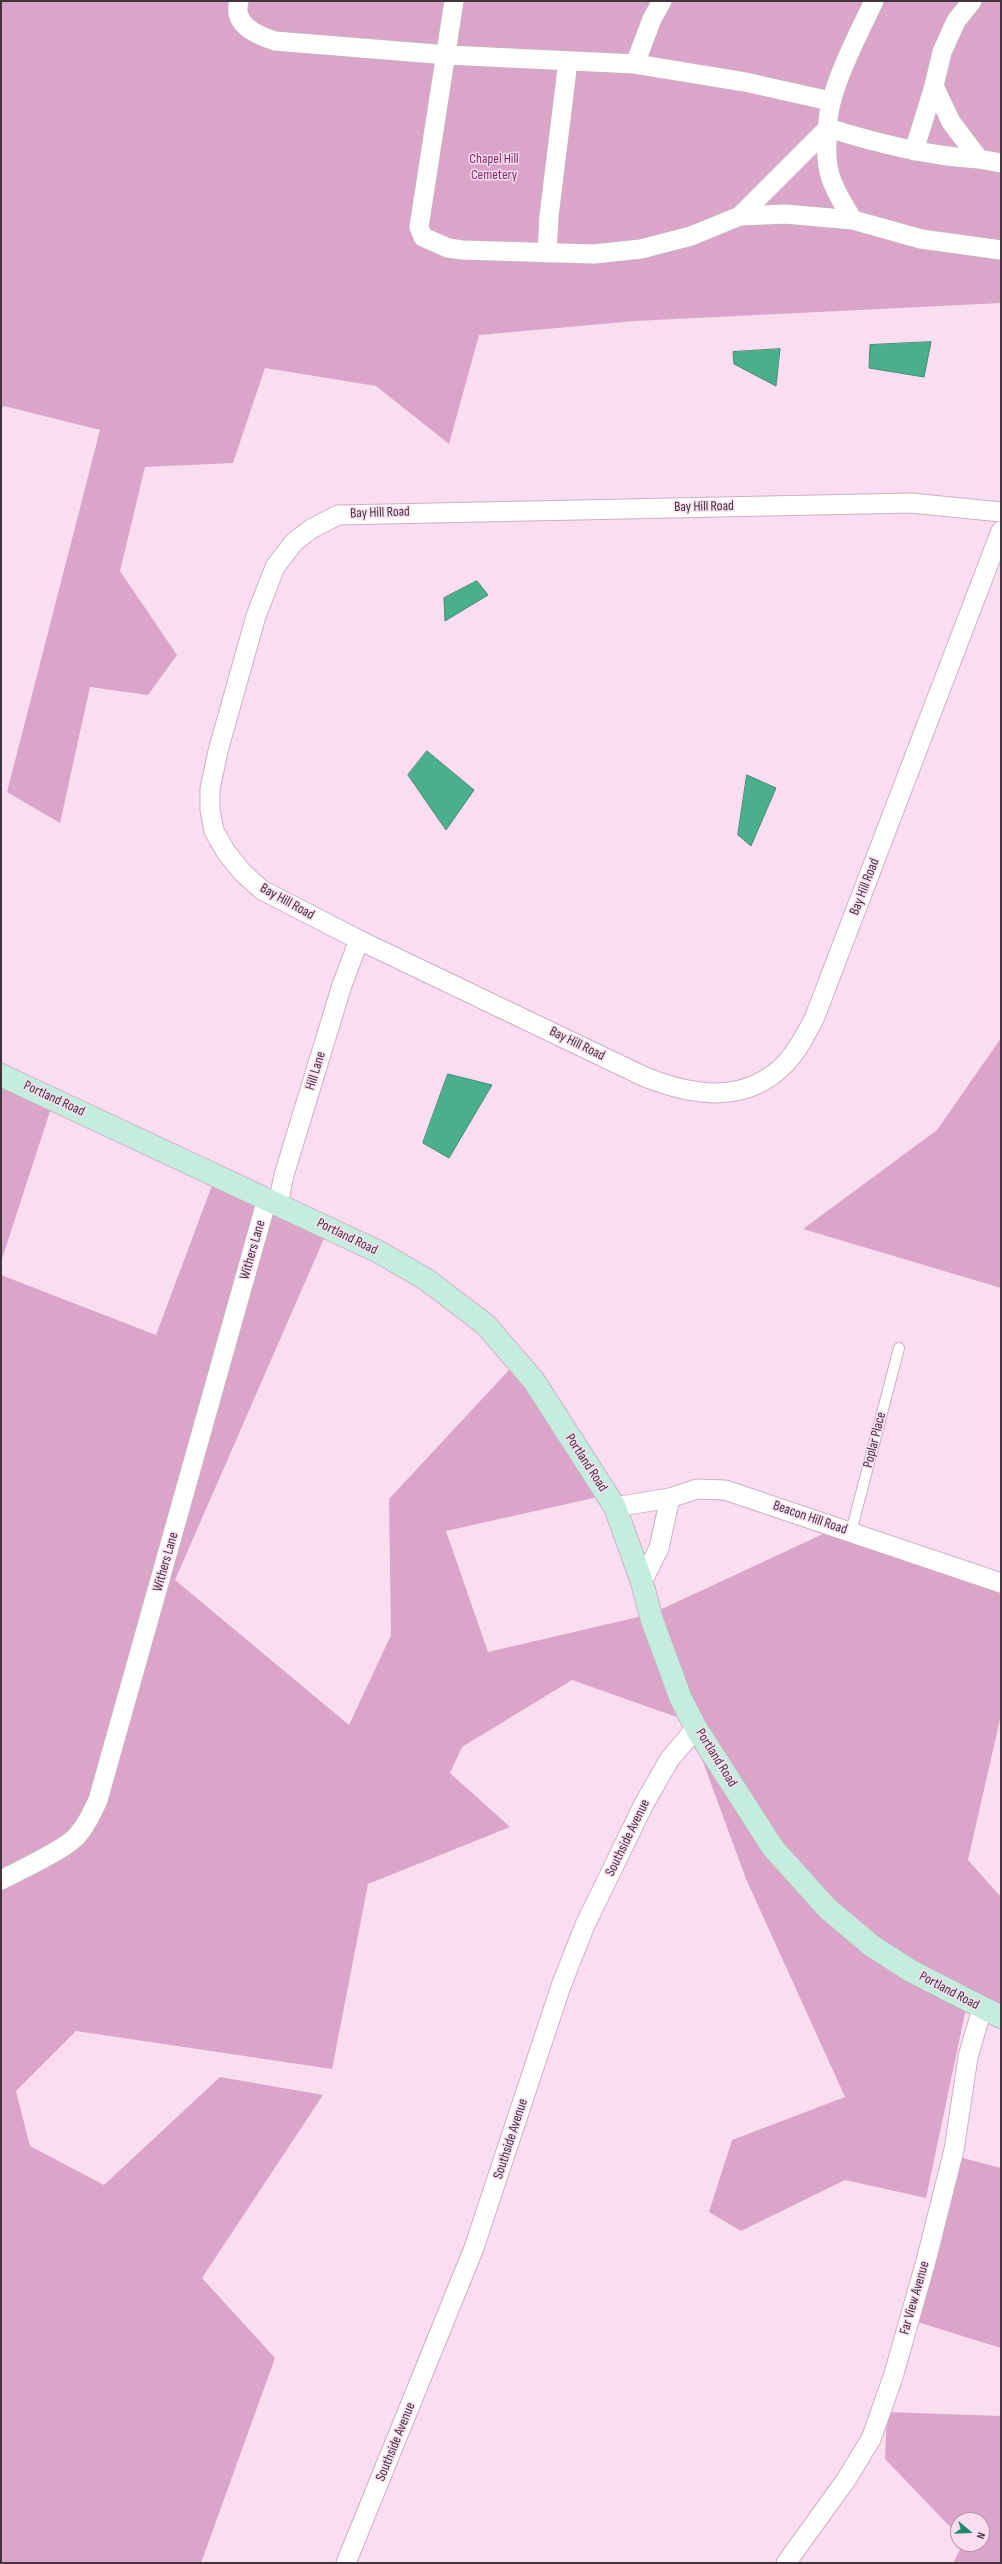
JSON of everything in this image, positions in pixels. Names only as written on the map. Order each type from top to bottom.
[{"type":"street","points":[[239,1],[237,8],[242,21],[249,30],[274,41],[448,55],[568,62],[635,64],[745,82],[822,99],[831,103]]},
{"type":"street","points":[[454,1],[448,55],[419,227],[423,237],[448,248],[462,250],[594,254],[641,249],[691,236],[740,216],[785,214],[853,220],[921,239],[1001,250]]},
{"type":"street","points":[[635,64],[652,19],[662,1]]},
{"type":"street","points":[[853,220],[834,188],[829,174],[825,153],[828,128],[827,114],[853,46],[874,1]]},
{"type":"street","points":[[914,150],[934,86],[942,52],[956,21],[972,1]]},
{"type":"street","points":[[547,253],[549,216],[568,62]]},
{"type":"street","points":[[934,86],[951,122],[979,159]]},
{"type":"street","points":[[828,128],[914,150],[1001,163]]},
{"type":"street","points":[[740,216],[828,128]]},
{"type":"street","name":"Bay Hill Road","points":[[1001,512],[911,503],[364,513],[338,515],[311,529],[294,542],[281,557],[275,567],[256,616],[218,751],[210,789],[211,821],[226,852],[243,873],[262,890],[359,940],[671,1088],[699,1094],[724,1093],[749,1086],[769,1076],[786,1063],[801,1043],[814,1019],[1001,531]]},
{"type":"street","name":"Hill Lane","points":[[272,1202],[284,1175],[342,984],[359,940]]},
{"type":"street","name":"Portland Road","points":[[1,1074],[379,1252],[427,1280],[486,1325],[534,1381],[615,1507],[642,1582],[652,1620],[678,1692],[696,1728],[773,1848],[803,1884],[827,1908],[872,1946],[911,1971],[992,2013]]},
{"type":"street","name":"Withers Lane","points":[[1,1880],[29,1866],[75,1838],[86,1824],[98,1800],[272,1202]]},
{"type":"street","name":"Beacon Hill Road","points":[[615,1507],[670,1498],[697,1489],[725,1490],[1001,1583]]},
{"type":"street","points":[[642,1582],[659,1548],[670,1498]]},
{"type":"street","name":"Southside Avenue","points":[[346,2563],[474,2248],[561,1986],[585,1925],[648,1798],[669,1760],[696,1728]]},
{"type":"street","name":"Far View Avenue","points":[[786,2563],[846,2480],[871,2439],[893,2377],[926,2261],[954,2150],[968,2057],[992,2013]]},
{"type":"lane","name":"Poplar Place","points":[[851,1532],[899,1348]]},
{"type":"green space","name":"Chapel Hill Cemetery","points":[[1,1],[1001,1],[1001,303],[635,321],[479,335],[449,444],[376,386],[265,368],[233,463],[145,467],[120,571],[177,655],[148,695],[90,687],[60,823],[7,792],[100,430],[4,406],[1,409]]},
{"type":"green space","points":[[1001,1038],[1001,1288],[803,1229],[937,1130]]},
{"type":"green space","points":[[1,1077],[53,1102],[1,1262]]},
{"type":"green space","points":[[217,1172],[330,1225],[175,1580],[349,1725],[391,1635],[389,1499],[522,1356],[607,1495],[446,1531],[488,1652],[651,1614],[836,1528],[1001,1589],[1001,1715],[968,1860],[1001,1897],[1001,2014],[968,1999],[926,2198],[845,2180],[741,2231],[709,2212],[732,2140],[845,2097],[746,1879],[688,1721],[572,1680],[462,1747],[450,1773],[510,1827],[368,1884],[332,2069],[76,2031],[16,2091],[30,2146],[104,2185],[220,2077],[323,2095],[202,2278],[275,2358],[201,2563],[1,2563],[1,1275],[156,1335]]},
{"type":"green space","points":[[959,2157],[1001,2168],[1001,2348],[914,2321]]},
{"type":"green space","points":[[887,2412],[1001,2416],[1001,2563],[953,2563],[959,2552],[990,2552],[990,2512],[950,2512],[950,2527],[885,2459]]},
{"type":"shaded area","points":[[931,342],[924,377],[869,368],[870,345]]},
{"type":"shaded area","points":[[780,349],[776,386],[734,364],[733,352]]},
{"type":"shaded area","points":[[477,581],[488,595],[445,621],[444,598]]},
{"type":"shaded area","points":[[427,751],[474,790],[446,830],[408,775]]},
{"type":"shaded area","points":[[747,775],[776,788],[751,846],[738,835]]},
{"type":"shaded area","points":[[448,1074],[492,1085],[449,1158],[423,1143]]}]
